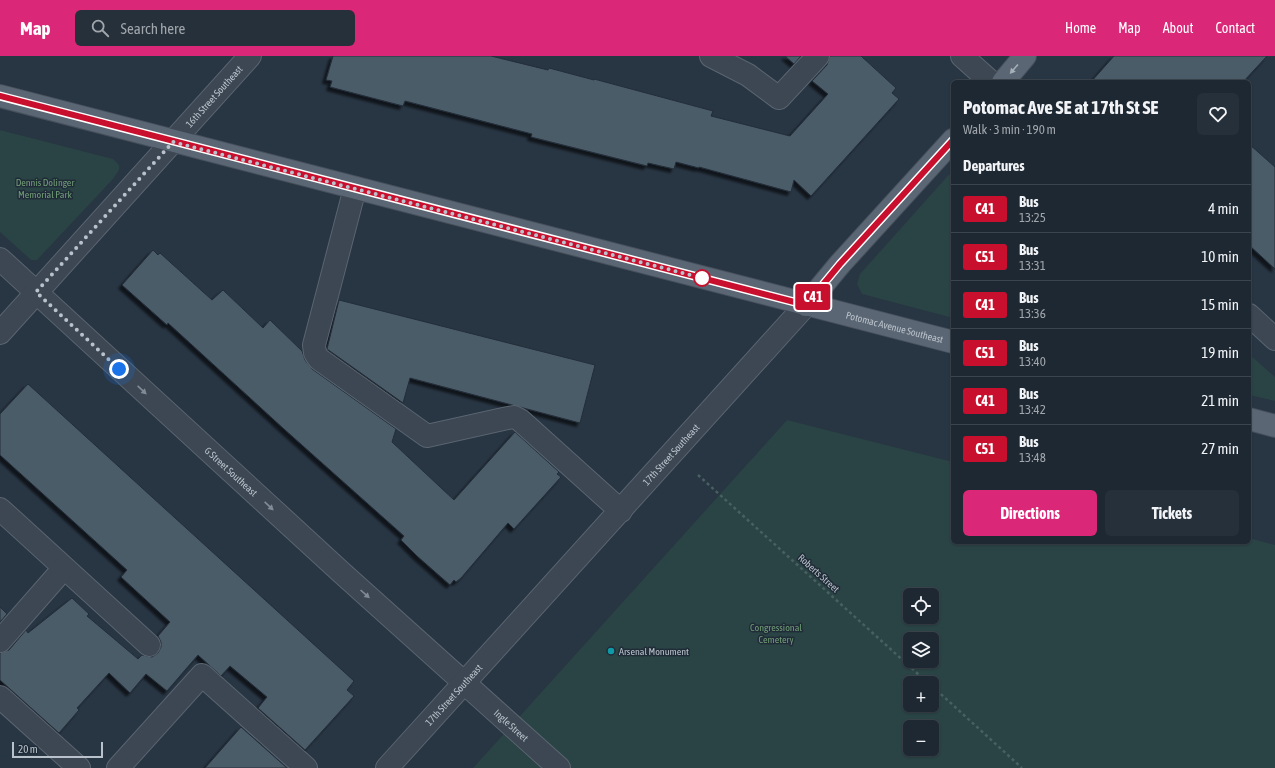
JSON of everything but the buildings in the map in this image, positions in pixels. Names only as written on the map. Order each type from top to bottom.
[{"type":"main road","points":[[1005,80],[1025,56]]},
{"type":"main road","name":"Potomac Avenue Southeast","points":[[0,96],[173,142],[951,341]]},
{"type":"main road","name":"17th Street Southeast","points":[[806,305],[840,264],[951,142]]},
{"type":"main road","points":[[1251,420],[1275,426]]},
{"type":"street","name":"16th Street Southeast","points":[[0,333],[250,56]]},
{"type":"street","points":[[711,56],[748,75],[779,98],[818,56]]},
{"type":"street","points":[[962,56],[989,80]]},
{"type":"street","points":[[354,188],[314,345],[315,353],[318,359],[427,436],[508,418],[520,420],[620,511]]},
{"type":"street","name":"G Street Southeast","points":[[0,260],[342,573],[464,682]]},
{"type":"street","name":"17th Street Southeast","points":[[387,768],[806,305]]},
{"type":"street","points":[[1251,317],[1275,339]]},
{"type":"street","points":[[0,510],[149,645]]},
{"type":"street","points":[[0,641],[64,568]]},
{"type":"street","points":[[118,768],[202,675],[306,768]]},
{"type":"street","name":"Ingle Street","points":[[464,682],[559,768]]},
{"type":"street","points":[[0,697],[79,768]]},
{"type":"path","name":"Roberts Street","points":[[698,475],[920,676]]},
{"type":"path","points":[[939,692],[1022,768]]},
{"type":"green space","name":"Dennis Dolinger Memorial Park","points":[[0,130],[113,159],[119,165],[119,170],[113,179],[37,260],[31,260],[0,232]]},
{"type":"green space","points":[[951,172],[951,317],[862,294],[857,284],[860,274]]},
{"type":"green space","points":[[1251,356],[1275,377],[1275,401],[1251,395]]},
{"type":"green space","name":"Congressional Cemetery","points":[[787,420],[951,461],[951,544],[1251,544],[1251,539],[1275,545],[1275,768],[473,768]]},
{"type":"bus line","name":"C41","points":[[0,96],[806,305],[840,264],[951,142]]},
{"type":"place","name":"Arsenal Monument","points":[[611,651]]},
{"type":"route","points":[[119,369],[36,292],[173,142],[241,158],[706,279],[702,278]]}]
